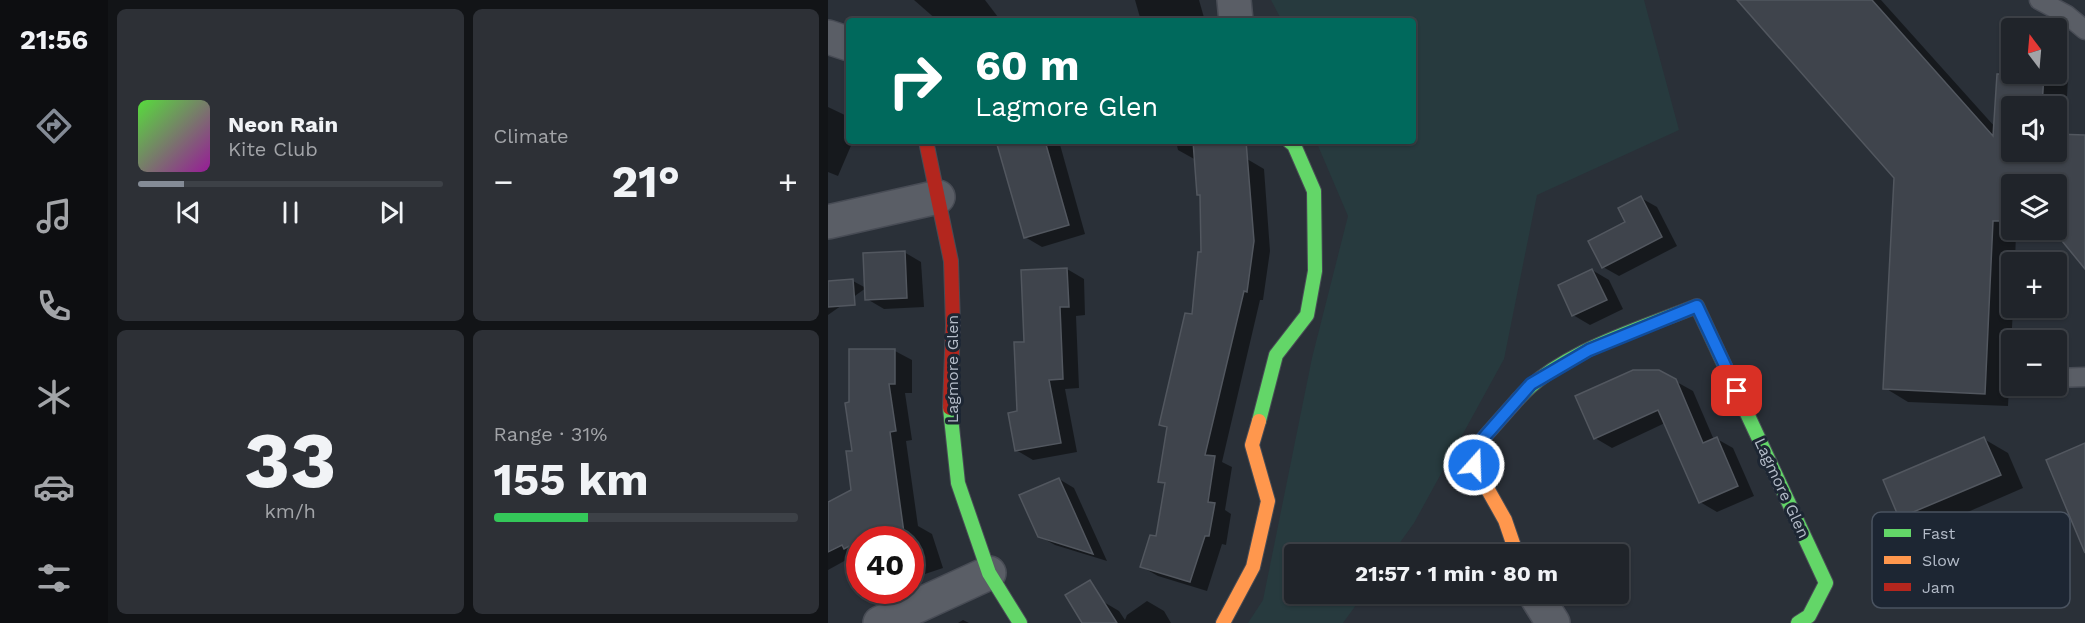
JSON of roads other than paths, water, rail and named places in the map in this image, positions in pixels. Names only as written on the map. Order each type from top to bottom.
[{"type":"street","points":[[1234,0],[1236,18]]},
{"type":"street","points":[[828,37],[846,43]]},
{"type":"street","name":"Lagmore Glen","points":[[927,144],[951,261],[953,325],[950,409],[958,483],[989,573],[1020,623]]},
{"type":"street","points":[[1223,623],[1253,567],[1268,501],[1252,445],[1276,355],[1307,315],[1315,271],[1314,191],[1293,144]]},
{"type":"street","points":[[828,222],[938,197]]},
{"type":"street","name":"Lagmore Glen","points":[[1513,544],[1505,520],[1474,465],[1479,443],[1531,384],[1589,350],[1697,306],[1826,583],[1809,616],[1798,623]]},
{"type":"street","points":[[880,623],[989,573]]},
{"type":"street","points":[[1541,604],[1553,623]]},
{"type":"lane","points":[[2039,0],[2067,15],[2085,30]]},
{"type":"lane","points":[[2067,378],[2085,377]]}]
